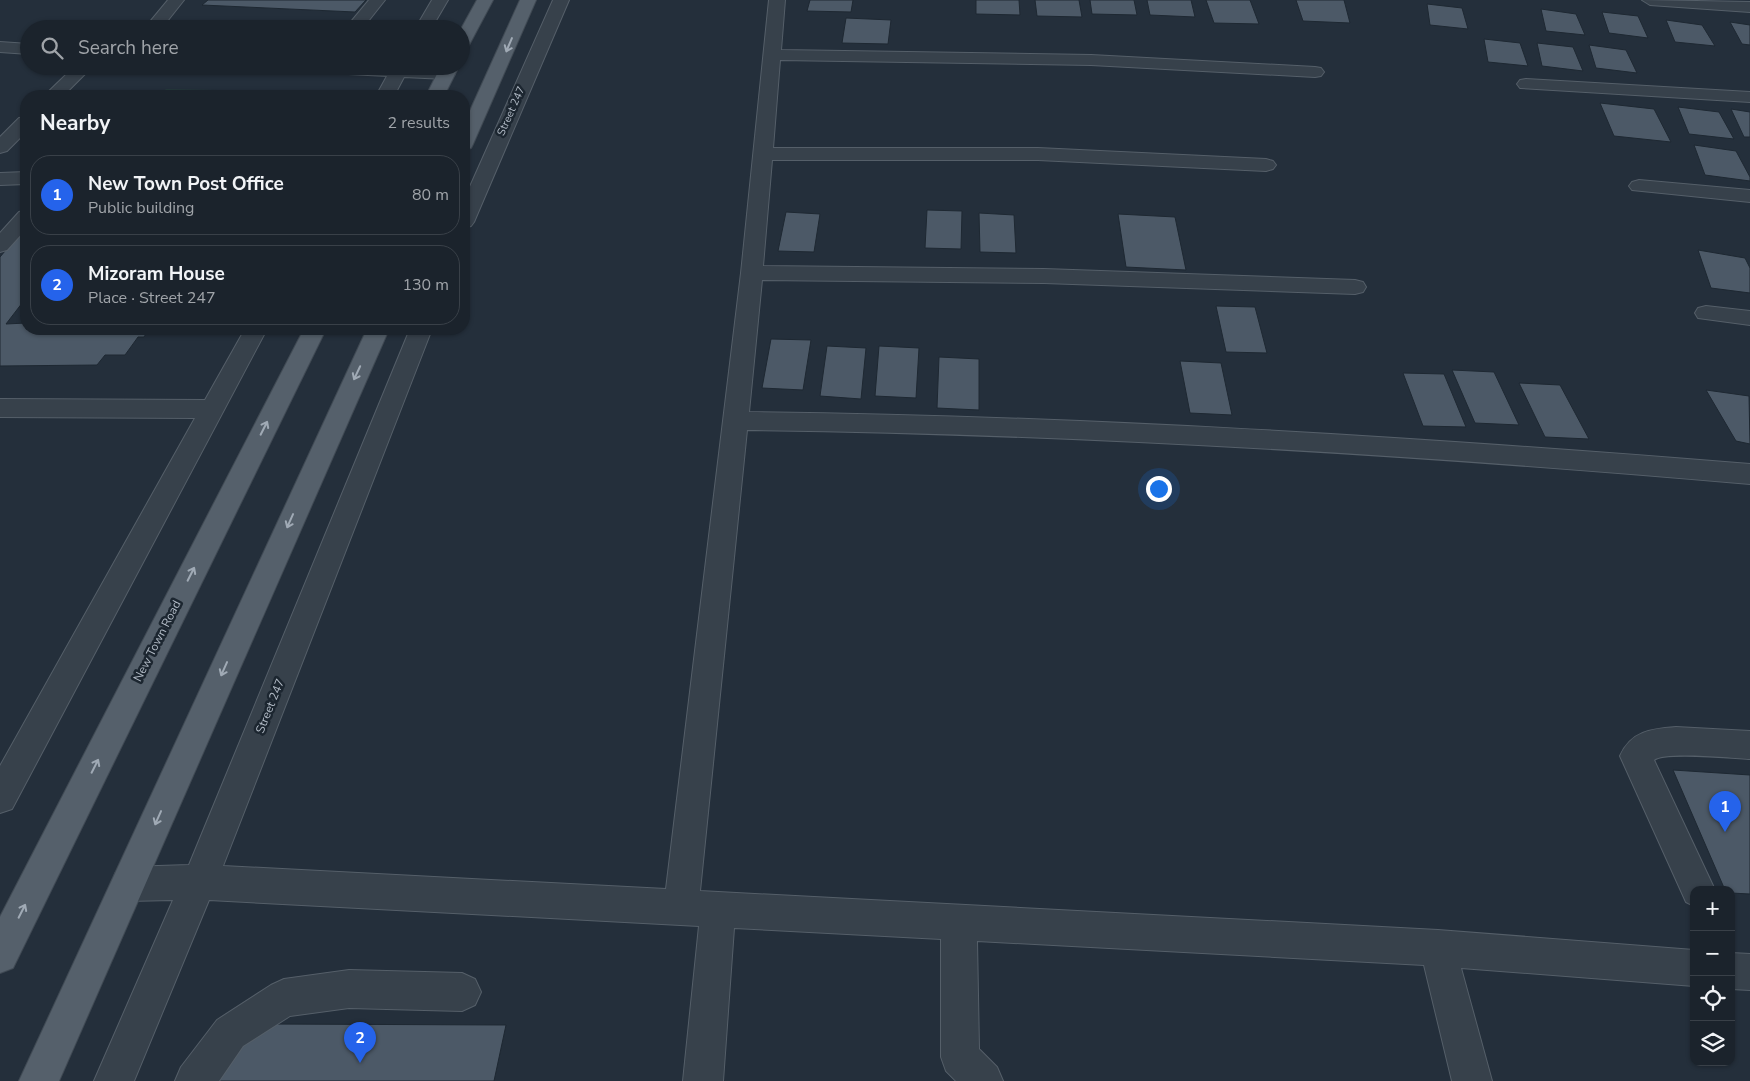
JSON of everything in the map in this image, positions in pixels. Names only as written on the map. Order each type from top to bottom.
[{"type":"main road","points":[[470,28],[485,0]]},
{"type":"main road","points":[[470,130],[528,0]]},
{"type":"main road","points":[[437,90],[445,75]]},
{"type":"main road","name":"New Town Road","points":[[0,955],[312,335]]},
{"type":"main road","points":[[39,1081],[325,442],[375,335]]},
{"type":"street","points":[[159,20],[176,0]]},
{"type":"street","points":[[360,20],[377,0]]},
{"type":"street","points":[[428,20],[440,0]]},
{"type":"street","name":"Street 247","points":[[470,208],[561,0]]},
{"type":"street","points":[[681,908],[752,273],[777,0]]},
{"type":"street","points":[[1650,0],[1750,7]]},
{"type":"street","points":[[0,47],[20,48]]},
{"type":"street","points":[[772,55],[1091,60],[1315,72]]},
{"type":"street","points":[[59,90],[75,75]]},
{"type":"street","points":[[388,90],[396,75]]},
{"type":"street","points":[[1526,84],[1750,97]]},
{"type":"street","points":[[0,147],[20,128]]},
{"type":"street","points":[[763,154],[1038,154],[1266,165]]},
{"type":"street","points":[[0,179],[20,178]]},
{"type":"street","points":[[1639,186],[1750,196]]},
{"type":"street","points":[[0,246],[20,223]]},
{"type":"street","points":[[752,273],[1044,276],[1355,287]]},
{"type":"street","points":[[1706,313],[1750,318]]},
{"type":"street","points":[[0,798],[253,335]]},
{"type":"street","name":"Street 247","points":[[114,1081],[197,882],[212,851],[419,335]]},
{"type":"street","points":[[0,408],[211,409]]},
{"type":"street","points":[[735,421],[849,422],[1098,429],[1485,452],[1750,474]]},
{"type":"street","points":[[1696,886],[1636,756],[1650,743],[1676,741],[1750,745]]},
{"type":"street","points":[[128,884],[197,882],[959,922],[1438,948],[1690,968]]},
{"type":"street","points":[[703,1081],[718,910]]},
{"type":"street","points":[[959,922],[960,1057],[983,1081]]},
{"type":"street","points":[[1438,948],[1472,1081]]},
{"type":"street","points":[[195,1081],[230,1033],[284,998],[349,990],[462,992]]},
{"type":"green space","points":[[166,89],[221,90],[165,90]]},
{"type":"building","points":[[208,0],[366,0],[355,12],[202,5]]},
{"type":"building","points":[[810,0],[853,0],[851,12],[807,11]]},
{"type":"building","points":[[976,0],[1019,0],[1020,15],[976,14]]},
{"type":"building","points":[[1035,0],[1079,0],[1082,17],[1037,16]]},
{"type":"building","points":[[1090,0],[1134,0],[1137,15],[1092,14]]},
{"type":"building","points":[[1147,0],[1191,0],[1195,17],[1150,15]]},
{"type":"building","points":[[1206,0],[1250,0],[1259,24],[1214,23]]},
{"type":"building","points":[[1296,0],[1344,0],[1350,23],[1303,21]]},
{"type":"building","points":[[1427,4],[1462,8],[1468,29],[1430,25]]},
{"type":"building","points":[[1541,9],[1576,14],[1585,35],[1546,31]]},
{"type":"building","points":[[1602,12],[1638,16],[1648,38],[1609,33]]},
{"type":"building","points":[[846,18],[891,20],[888,44],[842,43]]},
{"type":"building","points":[[1666,20],[1702,25],[1715,46],[1675,42]]},
{"type":"building","points":[[1730,22],[1750,25],[1750,45],[1742,44]]},
{"type":"building","points":[[1484,39],[1520,43],[1528,66],[1488,62]]},
{"type":"building","points":[[1537,43],[1573,47],[1583,71],[1542,66]]},
{"type":"building","points":[[1589,45],[1626,50],[1637,73],[1596,68]]},
{"type":"building","points":[[1600,103],[1654,109],[1671,142],[1614,136]]},
{"type":"building","points":[[1678,107],[1719,112],[1734,139],[1689,134]]},
{"type":"building","points":[[1731,109],[1750,112],[1750,137],[1744,137]]},
{"type":"building","points":[[1694,145],[1736,151],[1750,177],[1750,181],[1705,175]]},
{"type":"building","points":[[927,210],[962,211],[961,249],[925,248]]},
{"type":"building","points":[[786,212],[820,214],[814,252],[778,251]]},
{"type":"building","points":[[979,213],[1014,215],[1016,253],[980,252]]},
{"type":"building","points":[[1118,214],[1175,217],[1186,270],[1126,267]]},
{"type":"building","points":[[20,233],[20,306],[6,324],[20,323],[20,335],[145,335],[144,337],[138,337],[125,355],[105,355],[97,365],[0,366],[0,257]]},
{"type":"building","points":[[1698,250],[1745,258],[1750,268],[1750,293],[1711,288]]},
{"type":"building","points":[[1216,306],[1255,307],[1267,353],[1226,352]]},
{"type":"building","points":[[771,339],[811,340],[803,390],[762,388]]},
{"type":"building","points":[[827,346],[866,348],[861,399],[820,396]]},
{"type":"building","points":[[879,346],[919,348],[916,398],[875,396]]},
{"type":"building","points":[[939,357],[979,359],[979,410],[937,408]]},
{"type":"building","points":[[1180,361],[1221,363],[1232,415],[1190,413]]},
{"type":"building","points":[[1452,370],[1494,372],[1519,425],[1475,423]]},
{"type":"building","points":[[1403,373],[1444,374],[1466,427],[1423,426]]},
{"type":"building","points":[[1519,383],[1560,385],[1589,439],[1545,437]]},
{"type":"building","points":[[1706,390],[1749,396],[1750,444],[1736,441]]},
{"type":"building","points":[[1673,770],[1750,775],[1750,894],[1735,893],[1735,886],[1723,886]]},
{"type":"building","points":[[268,1024],[506,1025],[494,1081],[208,1081],[237,1045]]},
{"type":"place","name":"New Town Post Office","points":[[1725,832]]},
{"type":"place","name":"Mizoram House","points":[[360,1063]]}]
